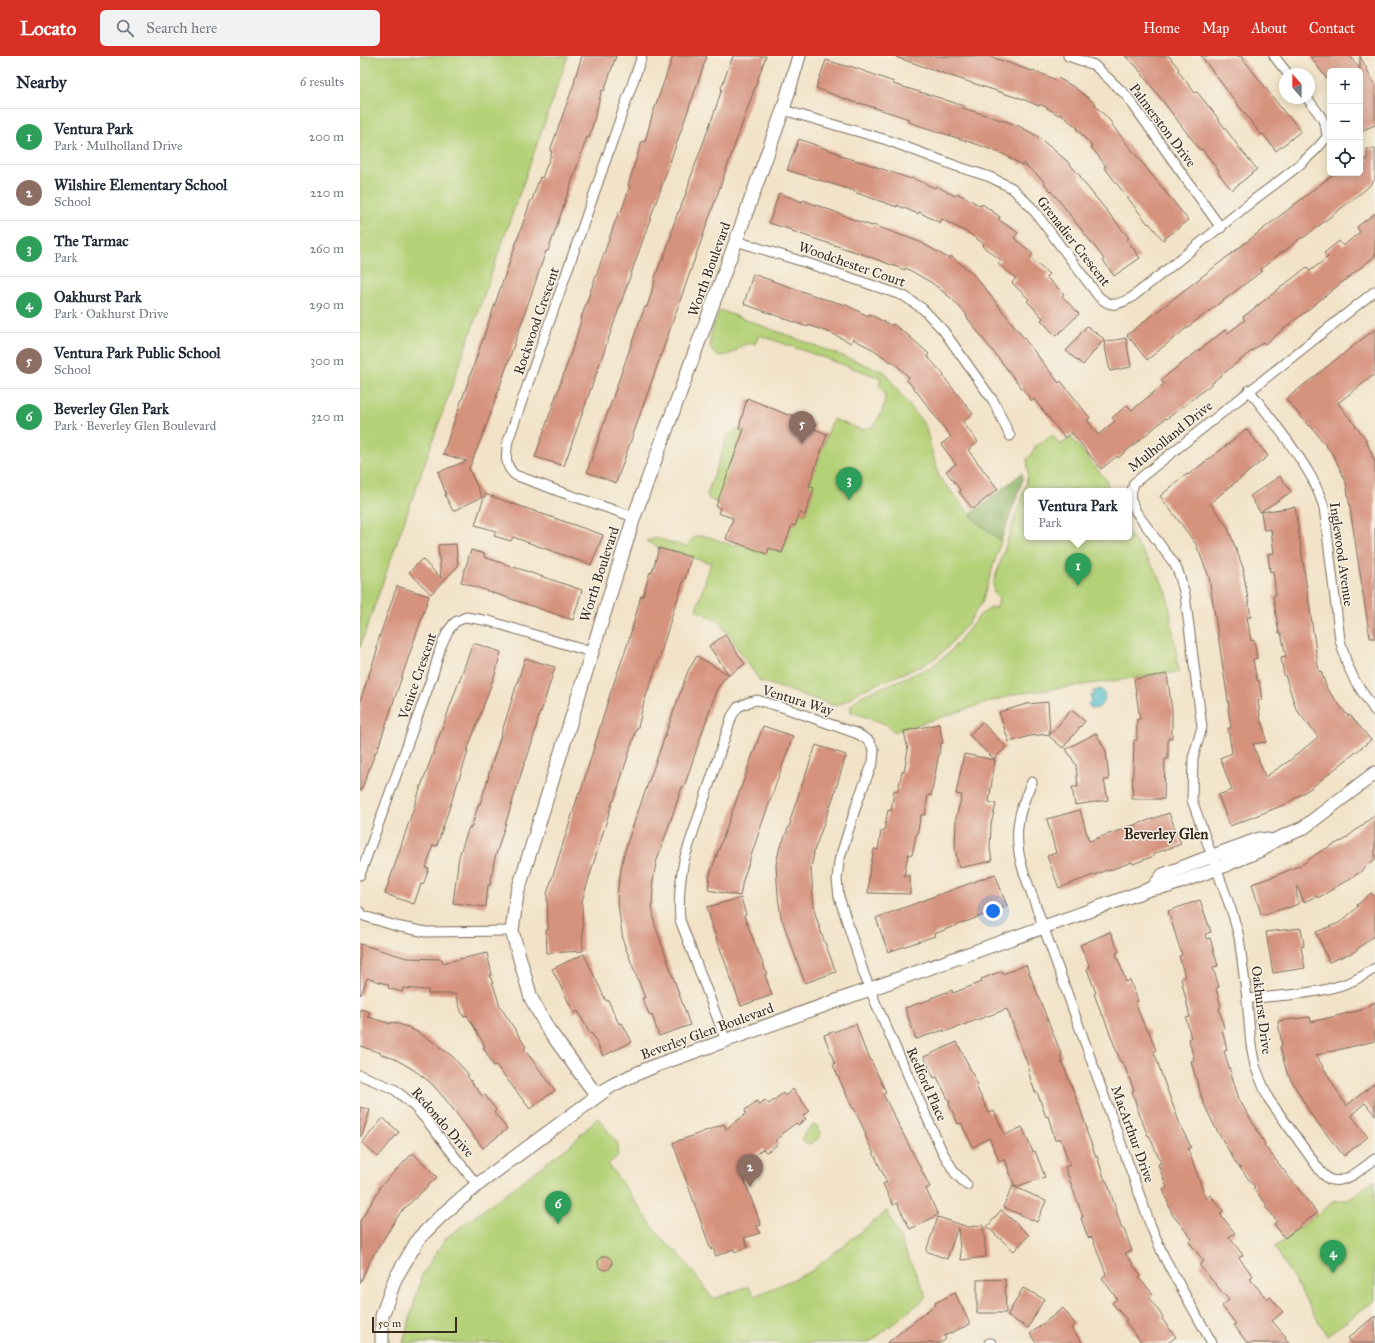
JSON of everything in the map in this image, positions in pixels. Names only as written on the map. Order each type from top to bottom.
[{"type":"street","name":"Rockwood Crescent","points":[[634,516],[515,475],[510,471],[506,458],[508,441],[642,56]]},
{"type":"street","name":"Worth Boulevard","points":[[597,1096],[548,1029],[531,998],[512,931],[517,894],[634,516],[736,241],[783,110],[800,56]]},
{"type":"street","name":"Palmerston Drive","points":[[1068,56],[1094,65],[1126,95],[1221,228]]},
{"type":"street","points":[[1274,56],[1283,68]]},
{"type":"street","name":"Grenadier Crescent","points":[[783,110],[887,140],[990,177],[1012,188],[1032,208],[1099,297],[1106,304],[1118,305],[1131,298],[1221,228],[1313,153],[1327,137],[1326,127],[1321,116],[1311,104]]},
{"type":"street","name":"Woodchester Court","points":[[736,241],[904,296],[923,309],[943,330],[994,402],[1010,436]]},
{"type":"street","name":"Mulholland Drive","points":[[1132,490],[1134,483],[1375,291]]},
{"type":"street","name":"Inglewood Avenue","points":[[1249,390],[1302,461],[1318,491],[1324,507],[1340,640],[1347,664],[1355,681],[1375,711]]},
{"type":"street","name":"Mulholland Drive","points":[[1132,503],[1136,512],[1175,565],[1185,595],[1202,727],[1193,758],[1192,800],[1214,863]]},
{"type":"street","name":"Venice Crescent","points":[[360,875],[433,674],[441,646],[448,631],[456,622],[466,617],[489,621],[591,652]]},
{"type":"street","name":"Ventura Way","points":[[726,1041],[680,920],[678,905],[684,860],[732,716],[738,707],[749,702],[757,700],[785,708],[858,734],[869,741],[874,750],[873,762],[858,800],[839,861],[837,880],[839,897],[870,988]]},
{"type":"street","name":"Beverley Glen Boulevard","points":[[382,1343],[382,1316],[395,1278],[420,1238],[441,1216],[477,1185],[611,1086],[629,1076],[870,988],[1153,888],[1169,886],[1214,863],[1263,849],[1273,841],[1303,828],[1375,772]]},
{"type":"street","name":"MacArthur Drive","points":[[1032,782],[1026,795],[1020,816],[1017,837],[1023,870],[1150,1224],[1164,1257],[1212,1343]]},
{"type":"street","name":"Oakhurst Drive","points":[[1214,863],[1233,915],[1239,937],[1251,1045],[1255,1066],[1268,1098],[1321,1172],[1330,1180],[1341,1179],[1354,1175],[1375,1159]]},
{"type":"street","points":[[360,912],[364,916],[396,926],[426,932],[512,931]]},
{"type":"street","points":[[1247,999],[1321,990],[1358,979],[1375,968]]},
{"type":"street","name":"Redford Place","points":[[870,988],[942,1151],[955,1173],[967,1185]]},
{"type":"street","name":"Redondo Drive","points":[[360,1075],[394,1089],[412,1104],[428,1122],[477,1185]]},
{"type":"green space","points":[[360,56],[568,56],[360,647]]},
{"type":"green space","points":[[720,310],[885,372],[925,425],[939,477],[978,523],[1001,541],[982,602],[969,622],[946,649],[937,657],[922,666],[862,690],[836,706],[760,681],[718,620],[696,610],[711,563],[659,548],[646,541],[656,538],[687,547],[690,541],[695,537],[704,536],[736,547],[737,543],[767,554],[769,548],[782,553],[792,525],[795,526],[800,513],[805,515],[814,488],[809,486],[833,419],[862,430],[875,425],[883,407],[885,395],[879,385],[881,378],[759,335],[755,344],[744,345],[726,355],[720,356],[715,354],[710,345],[710,339],[713,326]]},
{"type":"green space","points":[[739,428],[744,429],[718,503],[709,499],[707,494],[728,435]]},
{"type":"green space","points":[[1053,435],[1060,445],[1071,437],[1107,481],[1108,488],[1025,488],[1028,474],[1027,459],[1031,455],[1035,446]]},
{"type":"green space","points":[[1022,473],[1023,479],[1001,541],[978,523],[971,514]]},
{"type":"green space","points":[[1024,490],[1024,540],[1132,540],[1132,537],[1156,571],[1167,593],[1179,672],[1015,694],[894,732],[886,724],[851,712],[851,705],[861,696],[931,667],[950,652],[980,615],[991,608],[997,607],[999,599],[994,592],[993,584]]},
{"type":"green space","points":[[598,1118],[618,1144],[617,1157],[608,1164],[664,1242],[677,1251],[713,1299],[748,1286],[755,1296],[810,1272],[887,1211],[927,1297],[869,1343],[403,1343],[422,1275],[446,1238],[568,1147]]},
{"type":"green space","points":[[814,1125],[816,1125],[821,1132],[820,1137],[811,1144],[805,1143],[802,1139],[803,1137]]},
{"type":"green space","points":[[1375,1180],[1375,1300],[1327,1336],[1275,1247],[1332,1203],[1332,1201],[1347,1200]]},
{"type":"water","points":[[1101,689],[1105,697],[1103,703],[1096,709],[1091,708],[1088,704],[1092,700],[1090,696],[1094,695],[1093,691]]},
{"type":"building","points":[[582,56],[616,56],[604,91],[602,90],[589,138],[587,137],[488,421],[469,469],[482,497],[453,511],[445,495],[446,494],[438,472],[467,461],[443,454],[531,200],[540,177],[542,178],[552,152],[550,151],[575,81]]},
{"type":"building","points":[[673,56],[707,56],[564,466],[535,457],[575,341],[581,318],[619,211],[621,212],[630,186],[628,185],[642,141],[645,142],[652,116]]},
{"type":"building","points":[[733,56],[766,56],[616,483],[587,472],[637,328],[645,307],[647,307],[655,281],[654,280],[662,259],[663,260],[672,233],[671,232],[689,185]]},
{"type":"building","points":[[896,56],[988,56],[1032,71],[1033,70],[1056,80],[1058,78],[1074,87],[1096,104],[1095,105],[1113,124],[1112,125],[1188,220],[1163,240],[1149,223],[1148,224],[1104,167],[1106,166],[1091,147],[1092,146],[1077,129],[1078,128],[1060,114],[1059,115],[1040,104],[1039,106],[1018,97],[951,76]]},
{"type":"building","points":[[1125,56],[1169,56],[1179,69],[1178,71],[1195,93],[1197,92],[1211,109],[1257,169],[1232,190],[1218,173],[1219,171],[1202,149],[1200,150],[1136,66]]},
{"type":"building","points":[[1201,56],[1241,56],[1288,117],[1289,116],[1301,131],[1276,151],[1263,134],[1261,135]]},
{"type":"building","points":[[1310,56],[1350,56],[1359,68],[1327,68],[1327,79]]},
{"type":"building","points":[[1360,56],[1375,85],[1375,125],[1363,130],[1363,68],[1360,68]]},
{"type":"building","points":[[826,60],[849,67],[850,66],[894,82],[893,84],[940,98],[964,106],[963,108],[1017,125],[1037,136],[1067,161],[1081,177],[1080,178],[1129,238],[1127,239],[1140,258],[1114,276],[1103,260],[1104,259],[1043,182],[1044,181],[1023,163],[1022,165],[1003,154],[908,122],[909,119],[860,103],[859,104],[816,88]]},
{"type":"building","points":[[799,139],[840,154],[840,156],[911,179],[912,178],[935,188],[936,186],[955,196],[957,193],[981,206],[982,204],[1000,217],[998,219],[1018,233],[1014,238],[1033,254],[1030,258],[1049,274],[1046,277],[1064,294],[1062,296],[1079,314],[1056,336],[1041,320],[1043,318],[1027,301],[1029,299],[1012,283],[1016,278],[998,264],[1001,260],[982,246],[984,244],[970,234],[942,219],[940,223],[919,212],[918,214],[897,205],[897,207],[854,192],[855,191],[787,170]]},
{"type":"building","points":[[1367,149],[1375,149],[1375,180],[1365,190],[1303,238],[1302,237],[1282,252],[1261,269],[1262,271],[1147,360],[1127,335],[1331,176],[1363,176],[1363,158],[1367,161]]},
{"type":"building","points":[[779,193],[802,202],[803,200],[846,217],[920,242],[950,259],[951,256],[972,273],[1059,383],[1061,381],[1090,418],[1087,420],[1098,435],[1115,421],[1112,418],[1127,405],[1132,410],[1164,384],[1161,380],[1176,368],[1225,330],[1228,333],[1245,320],[1243,317],[1307,267],[1310,271],[1328,257],[1324,253],[1339,241],[1343,246],[1360,232],[1357,227],[1375,213],[1375,256],[1265,344],[1263,342],[1183,407],[1167,419],[1166,418],[1118,458],[1117,456],[1101,469],[1072,433],[1065,438],[1034,399],[1032,401],[981,336],[966,316],[967,315],[952,299],[932,283],[906,268],[905,270],[769,223]]},
{"type":"building","points":[[753,274],[821,298],[846,305],[868,316],[869,314],[892,326],[893,324],[909,336],[929,354],[927,356],[944,375],[943,376],[973,414],[963,422],[978,442],[968,450],[998,489],[973,509],[959,492],[961,491],[946,471],[956,464],[941,444],[951,437],[907,380],[909,377],[892,361],[891,362],[874,350],[853,339],[851,343],[831,333],[808,325],[808,327],[744,304]]},
{"type":"building","points":[[1087,326],[1104,339],[1083,365],[1066,351]]},
{"type":"building","points":[[1375,329],[1375,374],[1338,403],[1365,438],[1375,462],[1375,638],[1370,638],[1346,482],[1334,456],[1310,425],[1309,426],[1286,399]]},
{"type":"building","points":[[1126,338],[1131,367],[1110,371],[1104,342]]},
{"type":"building","points":[[747,398],[788,415],[789,414],[816,424],[814,429],[827,434],[809,486],[814,488],[805,515],[800,513],[795,526],[792,525],[782,553],[769,548],[767,554],[726,539],[733,518],[718,513],[720,508],[716,506],[744,429],[739,428]]},
{"type":"building","points":[[1246,429],[1268,456],[1210,503],[1227,526],[1244,570],[1251,617],[1247,617],[1251,641],[1254,640],[1257,658],[1253,659],[1257,681],[1259,680],[1262,700],[1258,700],[1261,723],[1263,723],[1266,742],[1253,744],[1265,777],[1289,761],[1318,737],[1296,709],[1285,675],[1284,676],[1281,657],[1286,656],[1281,633],[1279,633],[1273,596],[1276,595],[1273,571],[1270,572],[1268,554],[1274,553],[1271,529],[1264,530],[1261,512],[1295,507],[1319,672],[1321,671],[1327,689],[1348,716],[1350,715],[1371,740],[1311,788],[1286,804],[1230,826],[1218,795],[1232,790],[1220,758],[1232,753],[1228,728],[1231,728],[1209,577],[1196,544],[1160,496]]},
{"type":"building","points":[[1280,476],[1291,492],[1260,512],[1250,496]]},
{"type":"building","points":[[485,494],[603,535],[591,565],[513,537],[511,541],[494,536],[496,531],[475,525]]},
{"type":"building","points":[[456,544],[458,566],[431,594],[409,572],[422,559],[441,578],[438,545]]},
{"type":"building","points":[[659,548],[691,557],[582,901],[583,951],[547,953],[547,894],[579,793],[580,794],[610,694],[628,643],[641,596],[643,596],[650,572],[652,573]]},
{"type":"building","points":[[471,550],[485,554],[484,557],[582,590],[573,620],[461,582]]},
{"type":"building","points":[[397,586],[429,596],[377,751],[360,791],[360,701]]},
{"type":"building","points":[[725,635],[745,664],[729,675],[709,646]]},
{"type":"building","points":[[473,643],[501,652],[495,674],[467,751],[468,752],[437,846],[433,845],[426,868],[429,869],[423,885],[421,884],[414,904],[385,894],[419,792]]},
{"type":"building","points":[[697,656],[729,675],[723,680],[716,691],[684,787],[682,787],[656,863],[652,888],[652,905],[655,925],[690,1025],[659,1036],[652,1015],[650,1016],[642,998],[645,998],[623,941],[617,904],[618,887],[623,858],[629,837],[688,671]]},
{"type":"building","points":[[525,658],[555,667],[494,861],[490,885],[488,885],[486,907],[453,903],[459,856],[469,827],[471,828],[479,803],[480,804]]},
{"type":"building","points":[[1167,674],[1172,711],[1172,738],[1168,738],[1168,759],[1165,759],[1164,799],[1132,799],[1134,740],[1137,740],[1137,719],[1140,719],[1134,679]]},
{"type":"building","points":[[1048,702],[1050,734],[1030,736],[1009,742],[999,712],[1027,704]]},
{"type":"building","points":[[1071,710],[1085,721],[1063,748],[1049,736]]},
{"type":"building","points":[[982,722],[1006,747],[994,759],[969,735]]},
{"type":"building","points":[[939,724],[943,743],[941,743],[931,796],[928,795],[925,815],[921,815],[912,855],[908,854],[904,876],[910,876],[910,894],[868,893],[869,873],[874,849],[878,850],[881,831],[884,831],[888,810],[891,811],[894,790],[898,791],[902,771],[904,772],[908,750],[904,731]]},
{"type":"building","points":[[763,726],[793,736],[743,880],[740,896],[708,890],[710,874]]},
{"type":"building","points":[[1096,733],[1106,751],[1109,780],[1104,780],[1108,800],[1075,805],[1072,787],[1078,787],[1076,765],[1066,749]]},
{"type":"building","points":[[816,745],[846,755],[834,795],[813,854],[811,868],[815,913],[836,972],[805,983],[781,917],[776,865],[780,846],[791,821]]},
{"type":"building","points":[[964,754],[995,760],[989,802],[996,804],[991,824],[990,849],[992,861],[959,868],[955,849],[956,818],[962,795],[956,794]]},
{"type":"building","points":[[1080,810],[1089,841],[1169,813],[1181,844],[1153,854],[1154,856],[1133,864],[1132,862],[1107,870],[1059,888],[1047,856],[1056,853],[1047,819]]},
{"type":"building","points":[[1375,815],[1375,859],[1359,873],[1318,898],[1317,896],[1304,902],[1296,886],[1298,904],[1288,908],[1261,914],[1252,884],[1303,864],[1321,851],[1341,842]]},
{"type":"building","points":[[995,874],[1007,906],[934,934],[935,936],[888,952],[876,918]]},
{"type":"building","points":[[1371,893],[1375,898],[1375,935],[1354,952],[1329,962],[1316,932],[1339,923],[1358,907],[1357,905]]},
{"type":"building","points":[[741,898],[746,915],[744,916],[767,974],[765,975],[772,995],[741,1006],[713,929],[707,907]]},
{"type":"building","points":[[1200,900],[1211,932],[1205,934],[1206,939],[1210,938],[1218,966],[1213,967],[1219,987],[1216,988],[1221,1007],[1219,1008],[1227,1050],[1224,1051],[1239,1099],[1265,1144],[1264,1145],[1317,1213],[1285,1238],[1274,1224],[1277,1221],[1265,1206],[1267,1205],[1236,1163],[1215,1127],[1203,1102],[1191,1061],[1194,1060],[1186,1018],[1190,1017],[1181,978],[1185,977],[1179,956],[1182,955],[1168,911]]},
{"type":"building","points":[[1301,928],[1304,946],[1301,947],[1305,968],[1273,973],[1266,932]]},
{"type":"building","points":[[1110,932],[1119,952],[1116,953],[1126,982],[1130,980],[1138,1001],[1135,1002],[1156,1050],[1154,1051],[1162,1076],[1181,1127],[1191,1147],[1188,1149],[1206,1199],[1210,1195],[1223,1211],[1220,1214],[1235,1233],[1229,1237],[1243,1255],[1239,1258],[1253,1276],[1250,1279],[1267,1299],[1270,1297],[1283,1312],[1272,1321],[1286,1337],[1285,1338],[1289,1343],[1247,1343],[1234,1325],[1236,1324],[1222,1306],[1229,1300],[1199,1265],[1204,1261],[1189,1242],[1192,1239],[1172,1214],[1163,1189],[1167,1188],[1158,1164],[1161,1163],[1140,1116],[1132,1091],[1134,1090],[1123,1062],[1121,1063],[1094,994],[1096,993],[1087,969],[1090,967],[1080,945]]},
{"type":"building","points":[[360,944],[407,958],[442,959],[442,963],[487,953],[492,975],[490,975],[500,1006],[526,1047],[524,1049],[555,1090],[530,1109],[496,1065],[494,1066],[483,1047],[485,1046],[467,1015],[463,1016],[455,994],[428,994],[428,990],[403,988],[402,992],[388,988],[389,985],[367,978],[361,995]]},
{"type":"building","points":[[584,954],[606,1001],[608,1000],[619,1024],[622,1023],[632,1042],[603,1056],[592,1033],[590,1034],[578,1011],[574,1013],[552,969]]},
{"type":"building","points":[[1026,965],[1062,1056],[1060,1057],[1080,1108],[1087,1129],[1086,1130],[1096,1157],[1097,1156],[1105,1181],[1107,1181],[1122,1229],[1124,1229],[1132,1251],[1125,1253],[1141,1276],[1139,1278],[1153,1294],[1149,1298],[1163,1317],[1162,1319],[1176,1337],[1168,1343],[1142,1343],[1125,1321],[1127,1320],[1112,1303],[1117,1299],[1102,1278],[1106,1274],[1092,1237],[1088,1238],[1081,1218],[1083,1217],[1065,1167],[1070,1165],[1060,1138],[1055,1140],[1048,1116],[1046,1117],[1037,1092],[1035,1092],[1028,1071],[1030,1071],[1007,1009],[944,1032],[944,1030],[916,1039],[905,1008],[952,990],[953,993],[982,982],[981,979],[1002,971],[1003,974]]},
{"type":"building","points":[[1375,1002],[1375,1041],[1316,1055],[1346,1106],[1375,1083],[1375,1115],[1365,1103],[1351,1115],[1368,1137],[1344,1156],[1312,1116],[1287,1073],[1280,1047],[1282,1046],[1278,1021],[1310,1017],[1311,1022],[1361,1010]]},
{"type":"building","points":[[360,1009],[370,1012],[368,1017],[391,1024],[392,1022],[408,1027],[429,1039],[452,1056],[469,1075],[467,1076],[483,1097],[485,1095],[496,1110],[494,1112],[507,1129],[483,1148],[431,1083],[414,1070],[395,1059],[360,1046]]},
{"type":"building","points":[[856,1024],[865,1050],[886,1092],[883,1094],[930,1187],[926,1189],[938,1215],[910,1229],[897,1203],[893,1205],[883,1184],[887,1182],[833,1065],[835,1064],[824,1035]]},
{"type":"building","points":[[957,1042],[978,1085],[976,1086],[989,1113],[994,1111],[1005,1135],[1022,1127],[1033,1152],[1035,1151],[1045,1177],[1015,1187],[1005,1159],[1000,1162],[989,1138],[973,1147],[961,1123],[958,1124],[949,1104],[950,1103],[937,1077],[934,1078],[924,1057]]},
{"type":"building","points":[[793,1089],[809,1111],[803,1116],[806,1119],[798,1125],[796,1123],[781,1134],[782,1136],[775,1140],[778,1144],[770,1150],[766,1152],[763,1149],[739,1166],[761,1225],[757,1226],[760,1233],[744,1238],[748,1247],[735,1252],[734,1249],[716,1256],[713,1248],[711,1250],[673,1143],[724,1124],[726,1129],[746,1114],[745,1110],[757,1101],[759,1105],[765,1100],[769,1104],[783,1093],[785,1096]]},
{"type":"building","points":[[360,1107],[370,1110],[362,1136],[360,1136]]},
{"type":"building","points":[[383,1118],[399,1132],[378,1157],[362,1143]]},
{"type":"building","points":[[413,1153],[437,1177],[400,1213],[369,1262],[360,1283],[360,1221],[380,1189],[379,1188]]},
{"type":"building","points":[[1013,1186],[1046,1201],[1037,1222],[1003,1207]]},
{"type":"building","points":[[1001,1210],[1029,1235],[1014,1251],[987,1227]]},
{"type":"building","points":[[938,1217],[968,1227],[983,1225],[986,1257],[961,1260],[958,1227],[947,1259],[926,1251]]},
{"type":"building","points":[[602,1256],[608,1256],[612,1260],[612,1266],[608,1270],[602,1270],[598,1266],[598,1260]]},
{"type":"building","points":[[1005,1279],[1006,1313],[977,1313],[977,1280]]},
{"type":"building","points":[[1023,1288],[1044,1299],[1028,1328],[1007,1316]]},
{"type":"building","points":[[955,1293],[970,1324],[944,1336],[946,1339],[941,1343],[887,1343],[936,1304],[935,1303]]},
{"type":"building","points":[[1063,1308],[1075,1324],[1071,1328],[1083,1343],[1036,1343],[1030,1334]]},
{"type":"building","points":[[1375,1316],[1375,1343],[1352,1343],[1348,1338]]},
{"type":"place","name":"Ventura Park Public School","points":[[802,444]]},
{"type":"place","name":"The Tarmac","points":[[849,500]]},
{"type":"place","name":"Ventura Park","points":[[1078,586]]},
{"type":"place","name":"Wilshire Elementary School","points":[[750,1187]]},
{"type":"place","name":"Beverley Glen Park","points":[[558,1224]]},
{"type":"place","name":"Oakhurst Park","points":[[1333,1273]]},
{"type":"district","name":"Beverley Glen","points":[[1166,834]]}]
